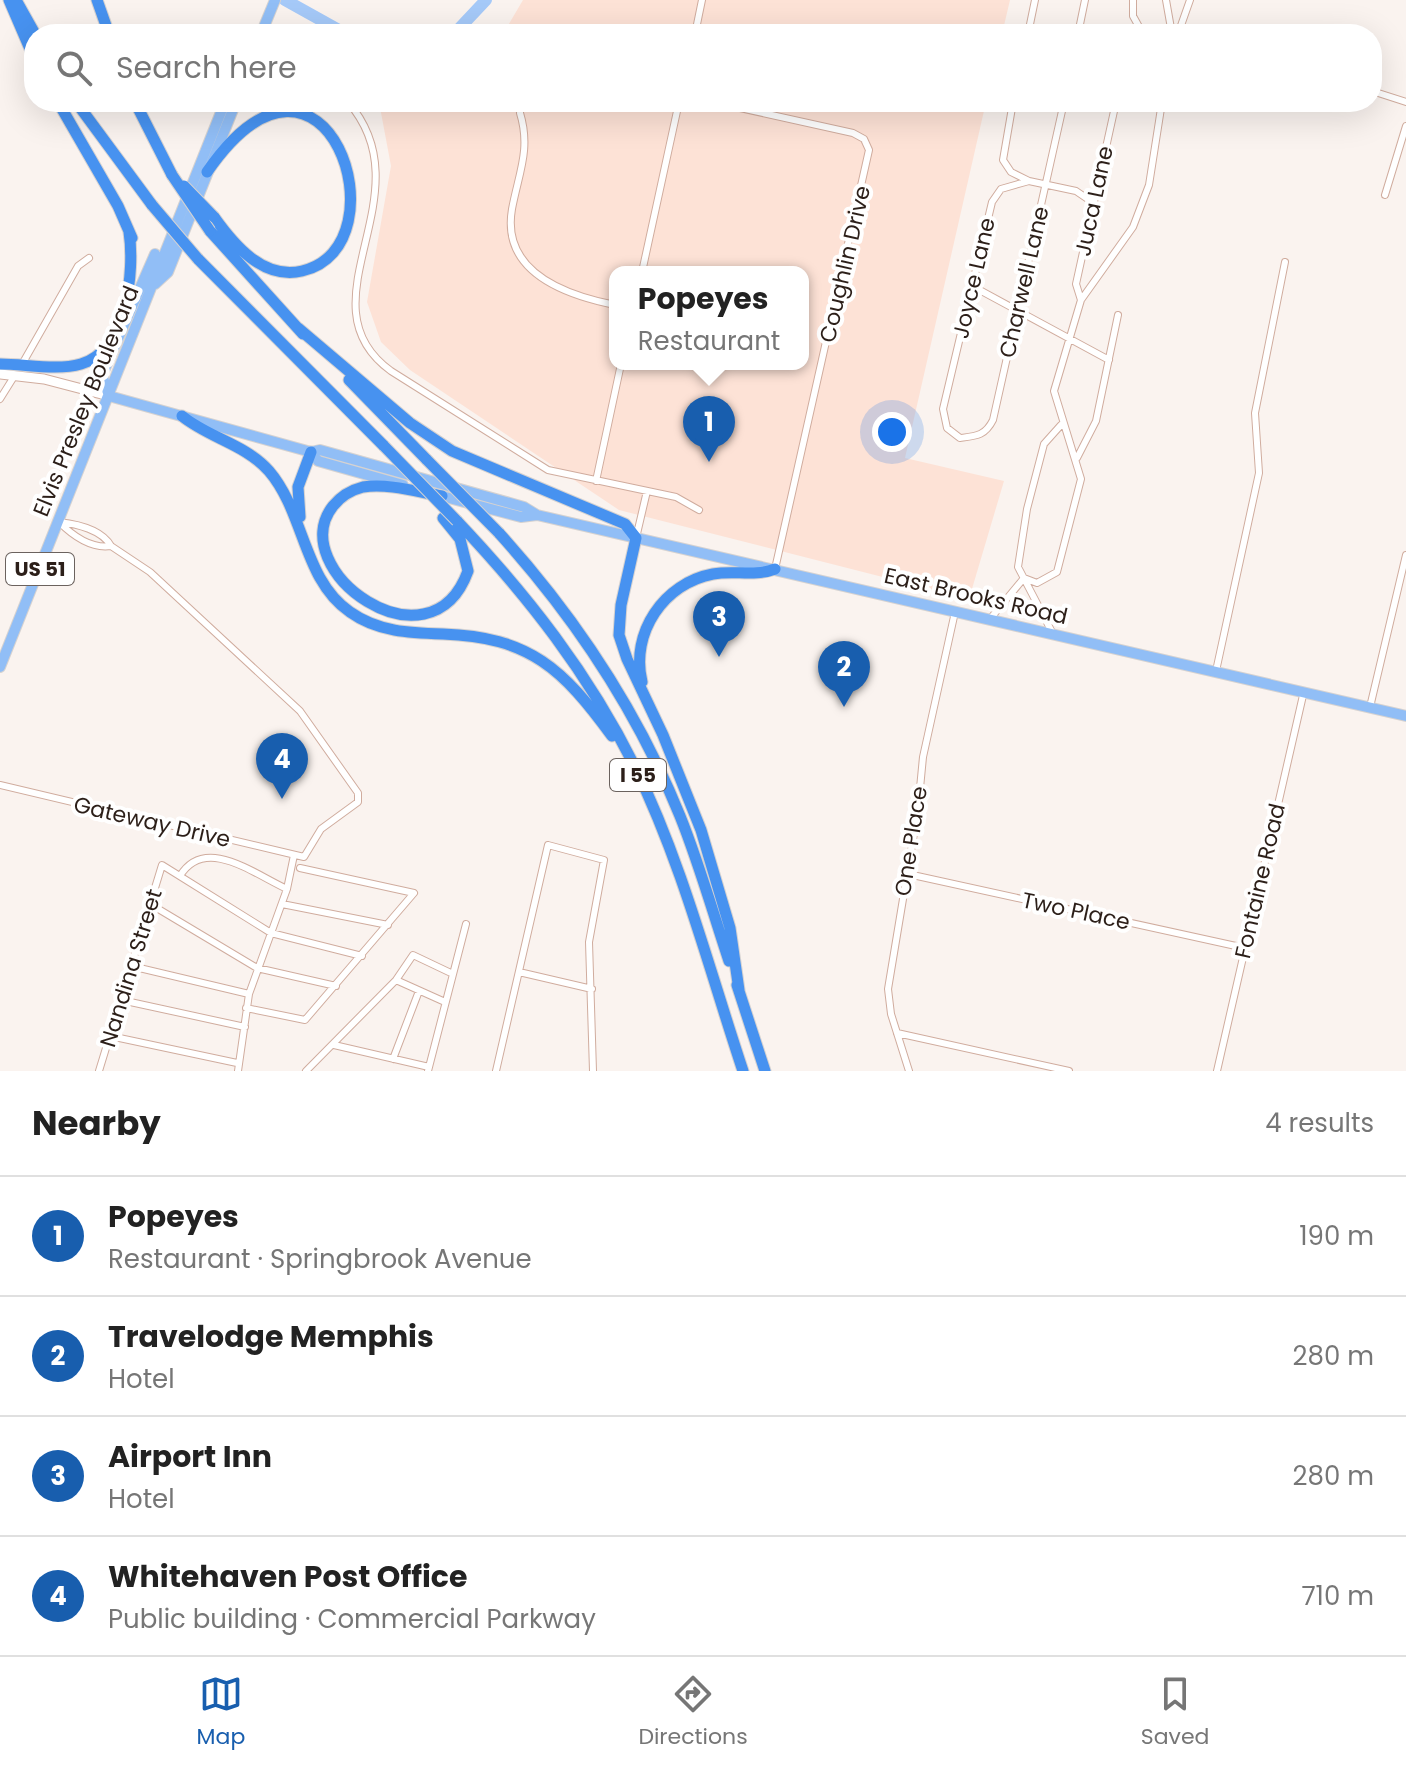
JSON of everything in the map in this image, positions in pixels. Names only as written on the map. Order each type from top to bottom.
[{"type":"highway","points":[[9,0],[24,35]]},
{"type":"highway","points":[[16,0],[29,24]]},
{"type":"highway","points":[[97,0],[105,24]]},
{"type":"highway","points":[[63,112],[129,232],[139,261],[135,299]]},
{"type":"highway","name":"I 55","points":[[83,112],[152,205],[198,259],[457,521],[552,630],[596,696],[635,767],[673,859],[743,1071]]},
{"type":"highway","name":"I 55","points":[[140,112],[170,171],[210,231],[298,328],[499,533],[587,642],[646,741],[681,818],[765,1071]]},
{"type":"highway","points":[[207,172],[248,122],[265,112]]},
{"type":"highway","points":[[170,171],[233,242],[260,264],[283,272],[302,271],[321,263],[342,235],[350,210],[352,184],[345,158],[332,136],[314,118],[299,112]]},
{"type":"highway","points":[[0,364],[19,370],[80,364],[106,347],[129,289],[133,264],[129,232]]},
{"type":"highway","points":[[298,328],[410,423],[452,451],[625,524],[636,538],[621,605],[619,635],[627,659],[650,705]]},
{"type":"highway","points":[[182,416],[203,434],[249,453],[268,470],[290,503],[323,584],[342,607],[364,621],[399,632],[490,638],[518,646],[545,662],[576,690],[635,767]]},
{"type":"highway","points":[[306,545],[297,496],[301,473],[311,452]]},
{"type":"highway","points":[[421,486],[430,505],[460,539],[468,571],[455,599],[430,613],[393,612],[366,601],[339,577],[325,549],[324,530],[328,513],[349,492],[380,486],[442,496]]},
{"type":"highway","points":[[739,990],[730,928],[711,860],[650,705],[641,678],[639,652],[649,621],[664,601],[687,583],[710,575],[759,575],[775,569]]},
{"type":"main road","points":[[265,24],[275,0]]},
{"type":"main road","name":"Elvis Presley Boulevard","points":[[0,667],[155,284],[156,267],[221,112]]},
{"type":"main road","name":"Elvis Presley Boulevard","points":[[155,284],[168,272],[232,112]]},
{"type":"main road","points":[[109,396],[102,375],[162,237],[178,213]]},
{"type":"main road","name":"East Brooks Road","points":[[0,374],[19,370],[311,452],[320,450],[524,507],[537,515],[1406,716]]},
{"type":"main road","name":"East Brooks Road","points":[[311,452],[318,461],[442,496],[521,517],[537,515]]},
{"type":"street","points":[[697,24],[702,0]]},
{"type":"street","points":[[1030,24],[1035,0]]},
{"type":"street","points":[[1080,24],[1085,0]]},
{"type":"street","points":[[1133,0],[1133,16],[1137,24]]},
{"type":"street","points":[[1166,0],[1170,24]]},
{"type":"street","points":[[1182,24],[1190,0]]},
{"type":"street","points":[[1382,94],[1406,102]]},
{"type":"street","points":[[354,112],[371,141],[378,174],[376,204],[354,300],[355,321],[367,348],[391,371],[539,465],[561,474],[682,499],[699,510]]},
{"type":"street","points":[[643,266],[677,112]]},
{"type":"street","name":"Coughlin Drive","points":[[758,112],[853,133],[868,145],[867,172],[775,569]]},
{"type":"street","points":[[1011,112],[1003,160],[1011,172],[1029,181],[1076,191],[1095,204]]},
{"type":"street","name":"Charwell Lane","points":[[960,438],[980,436],[988,431],[993,420],[1062,112]]},
{"type":"street","name":"Juca Lane","points":[[1081,300],[1076,284],[1114,112]]},
{"type":"street","points":[[1024,578],[1037,583],[1057,572],[1081,479],[1077,458],[1061,425],[1054,391],[1081,300],[1133,227],[1149,185],[1160,112]]},
{"type":"street","points":[[520,113],[527,140],[510,223],[516,251],[529,269],[556,287],[609,303]]},
{"type":"street","points":[[1385,195],[1406,126]]},
{"type":"street","name":"Joyce Lane","points":[[960,438],[947,428],[943,409],[994,195],[1004,188],[1029,181]]},
{"type":"street","points":[[0,399],[78,266],[89,258]]},
{"type":"street","points":[[1216,671],[1259,473],[1255,413],[1285,262]]},
{"type":"street","points":[[974,287],[1109,360]]},
{"type":"street","points":[[1077,458],[1096,421],[1118,315]]},
{"type":"street","points":[[596,481],[620,370]]},
{"type":"street","points":[[1053,634],[1018,567],[1027,509],[1044,444],[1061,425]]},
{"type":"street","points":[[636,538],[647,491]]},
{"type":"street","points":[[59,522],[74,523],[106,537],[111,546],[101,548],[73,536],[59,522]]},
{"type":"street","name":"Gateway Drive","points":[[0,785],[304,857],[321,829],[357,804],[358,793],[300,711],[159,580],[111,546]]},
{"type":"street","points":[[1370,707],[1406,555]]},
{"type":"street","points":[[990,619],[1024,578]]},
{"type":"street","name":"One Place","points":[[909,1071],[888,989],[908,874],[923,757],[955,612]]},
{"type":"street","name":"Fontaine Road","points":[[1217,1071],[1304,691]]},
{"type":"street","points":[[496,1071],[548,845],[604,860],[589,942],[593,1071]]},
{"type":"street","points":[[110,1036],[238,1067],[249,994],[287,889],[294,855]]},
{"type":"street","points":[[287,889],[211,856],[193,860],[180,876],[271,933],[362,956]]},
{"type":"street","name":"Nandina Street","points":[[101,1071],[162,865],[180,876]]},
{"type":"street","points":[[246,1008],[305,1020],[414,893],[300,868]]},
{"type":"street","name":"Two Place","points":[[908,874],[1245,948]]},
{"type":"street","points":[[150,904],[257,968],[336,986]]},
{"type":"street","points":[[282,904],[388,925]]},
{"type":"street","points":[[334,1045],[429,1069],[466,924]]},
{"type":"street","points":[[306,1071],[396,980],[413,955],[453,974]]},
{"type":"street","points":[[131,966],[249,994]]},
{"type":"street","points":[[519,972],[592,989]]},
{"type":"street","points":[[396,980],[445,1002]]},
{"type":"street","points":[[393,1059],[419,991]]},
{"type":"street","points":[[121,1000],[245,1027]]},
{"type":"street","points":[[897,1033],[1069,1071]]},
{"type":"shaded area","points":[[523,0],[1010,0],[1004,24],[509,24]]},
{"type":"shaded area","points":[[381,112],[984,112],[905,458],[1004,481],[969,599],[619,510],[410,370],[381,342],[367,302],[391,166]]},
{"type":"waterway","points":[[285,0],[328,24]]},
{"type":"waterway","points":[[463,24],[486,0]]},
{"type":"place","name":"Popeyes","points":[[709,462]]},
{"type":"place","name":"Airport Inn","points":[[719,657]]},
{"type":"place","name":"Travelodge Memphis","points":[[844,707]]},
{"type":"place","name":"Whitehaven Post Office","points":[[282,799]]}]
